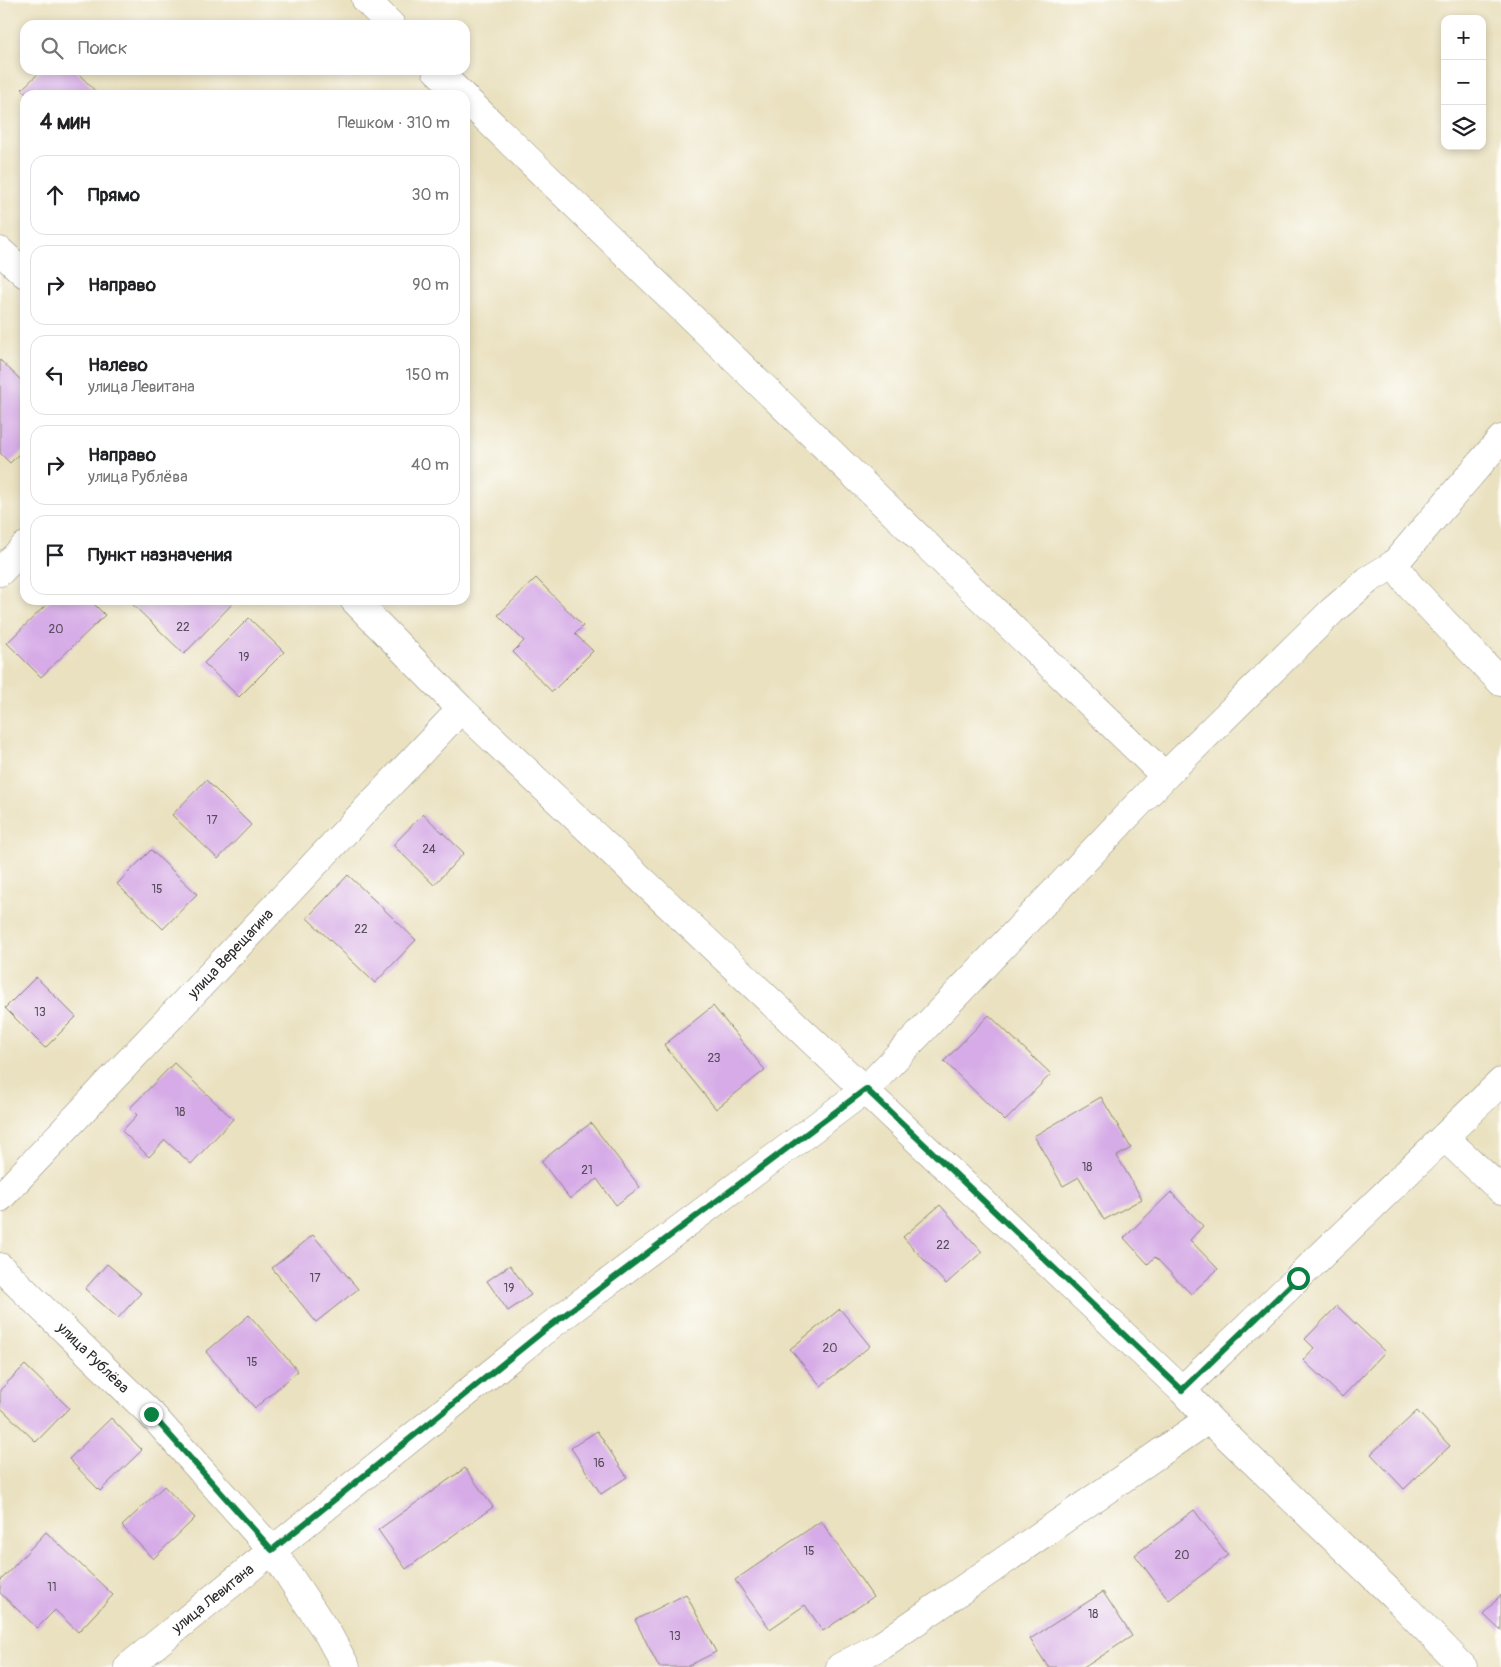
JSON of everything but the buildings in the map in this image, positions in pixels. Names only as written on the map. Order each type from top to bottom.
[{"type":"street","points":[[366,0],[386,20]]},
{"type":"street","points":[[441,75],[457,90]]},
{"type":"street","points":[[470,103],[1166,776]]},
{"type":"street","points":[[0,251],[20,269]]},
{"type":"street","name":"улица Левитана","points":[[128,1667],[546,1329],[866,1089],[1166,776],[1332,611],[1368,580],[1394,564],[1501,440]]},
{"type":"street","points":[[0,572],[20,551]]},
{"type":"street","points":[[1394,564],[1409,585],[1501,682]]},
{"type":"street","points":[[359,605],[461,709],[866,1089],[1182,1390],[1209,1419],[1393,1595],[1463,1667]]},
{"type":"street","name":"улица Верещагина","points":[[0,1198],[461,709]]},
{"type":"street","points":[[1182,1390],[1501,1082]]},
{"type":"street","points":[[1444,1138],[1501,1190]]},
{"type":"street","name":"улица Рублёва","points":[[0,1267],[151,1414],[272,1550],[328,1634],[346,1667]]},
{"type":"street","points":[[840,1667],[882,1645],[1209,1419]]},
{"type":"route","points":[[151,1414],[272,1550],[546,1329],[866,1089],[1182,1390],[1298,1278]]}]
